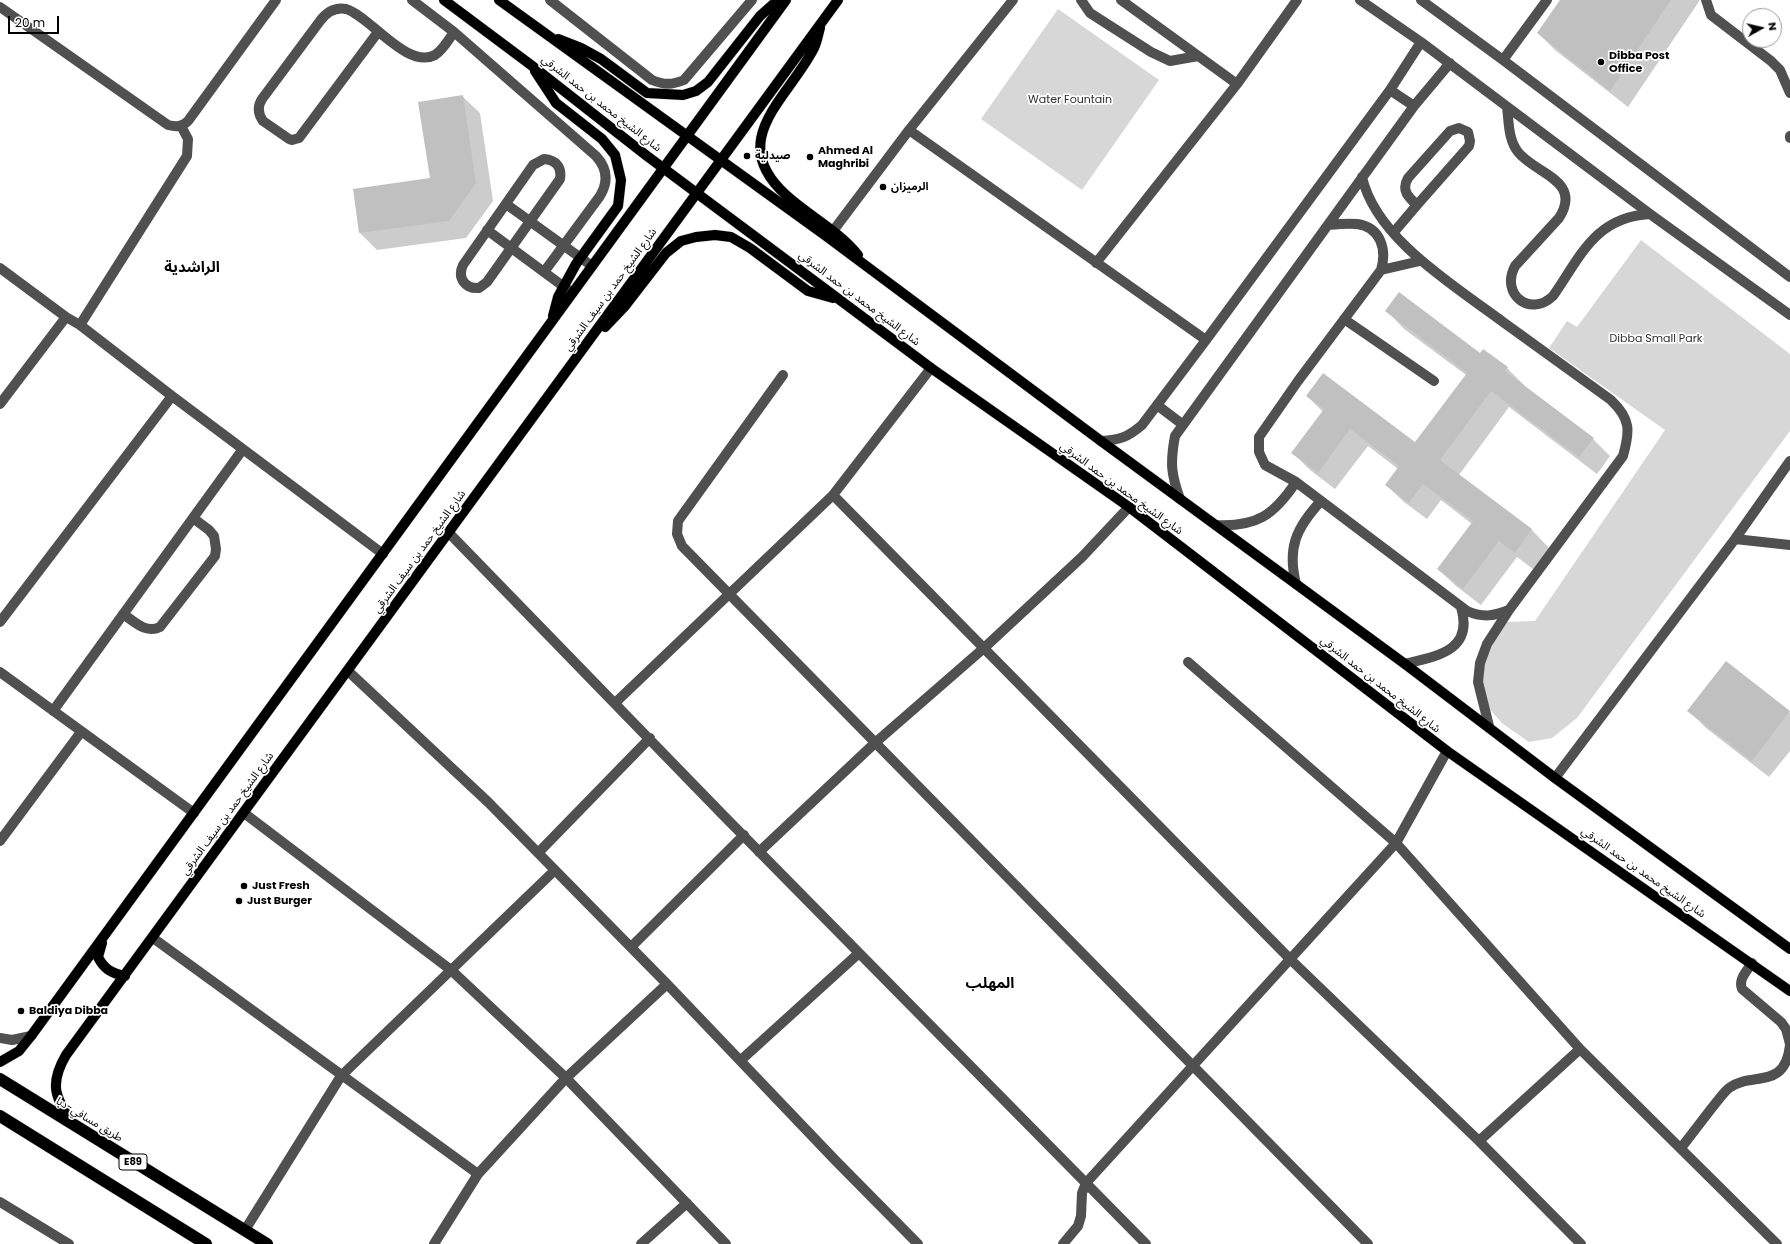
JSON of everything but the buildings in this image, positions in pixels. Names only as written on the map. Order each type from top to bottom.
[{"type":"highway","name":"طريق مسافي-دبا","points":[[0,1079],[267,1244]]},
{"type":"highway","points":[[0,1116],[206,1244]]},
{"type":"main road","name":"شارع الشيخ محمد بن حمد الشرقي","points":[[444,0],[697,193],[931,368],[1129,507],[1447,751],[1790,991]]},
{"type":"main road","name":"شارع الشيخ محمد بن حمد الشرقي","points":[[499,0],[868,268],[1489,726],[1555,778],[1790,949]]},
{"type":"main road","points":[[544,33],[581,48],[601,59],[647,92],[665,95],[683,95],[696,91],[708,82],[760,16],[778,0]]},
{"type":"main road","points":[[0,1062],[10,1058],[19,1051],[31,1036],[786,0]]},
{"type":"main road","name":"شارع الشيخ حمد بن سيف الشرقي","points":[[74,1126],[58,1099],[56,1082],[58,1068],[66,1055],[838,0]]},
{"type":"main road","points":[[823,20],[814,48],[765,122],[761,137],[761,155],[764,168],[771,179],[786,195],[849,244],[868,268]]},
{"type":"main road","points":[[531,65],[556,103],[602,139],[615,155],[621,173],[621,192],[618,206],[581,258],[558,297],[552,321]]},
{"type":"main road","points":[[590,340],[625,306],[666,253],[681,241],[696,237],[715,235],[731,237],[750,248],[808,290],[839,299]]},
{"type":"main road","points":[[103,937],[98,957],[103,967],[113,974],[125,976]]},
{"type":"street","points":[[0,7],[168,125],[181,126],[188,121],[276,0]]},
{"type":"street","points":[[412,0],[454,32],[596,156],[605,168],[606,183],[604,190],[544,272]]},
{"type":"street","points":[[550,0],[652,80],[662,84],[674,84],[684,80],[752,0]]},
{"type":"street","points":[[833,232],[909,130],[1012,0]]},
{"type":"street","points":[[1081,0],[1090,13],[1151,52],[1170,60],[1198,56]]},
{"type":"street","points":[[1121,0],[1237,84]]},
{"type":"street","points":[[1096,263],[1237,84],[1297,0]]},
{"type":"street","points":[[1360,0],[1450,63],[1650,214],[1790,315]]},
{"type":"street","points":[[1421,0],[1503,60],[1790,277]]},
{"type":"street","points":[[1503,60],[1547,0]]},
{"type":"street","points":[[1706,0],[1711,15],[1771,61],[1780,70],[1790,93]]},
{"type":"street","points":[[378,32],[299,138],[292,140],[263,121],[260,117],[258,108],[259,103],[326,14],[336,9],[346,9],[355,14],[409,53],[422,58],[436,54],[454,32]]},
{"type":"street","points":[[1101,441],[1117,440],[1130,435],[1142,425],[1390,90],[1421,42]]},
{"type":"street","points":[[1180,499],[1173,478],[1171,457],[1175,436],[1182,424],[1414,106],[1450,63]]},
{"type":"street","points":[[1390,90],[1414,106]]},
{"type":"street","points":[[1507,107],[1510,134],[1514,147],[1523,157],[1560,185],[1565,193],[1566,201],[1564,210],[1559,218],[1516,266],[1512,273],[1511,288],[1519,300],[1533,305],[1548,301],[1594,237],[1604,228],[1626,217],[1650,214]]},
{"type":"street","points":[[80,325],[187,156],[188,140],[181,126]]},
{"type":"street","points":[[1394,232],[1469,146],[1470,136],[1464,129],[1459,128],[1450,131],[1408,178],[1405,183],[1406,194],[1417,205]]},
{"type":"street","points":[[909,130],[1206,340]]},
{"type":"street","points":[[550,159],[555,162],[561,173],[560,179],[530,222],[484,286],[474,288],[464,284],[460,270],[487,230],[538,161],[550,159]]},
{"type":"street","points":[[1362,177],[1367,194],[1375,210],[1420,261],[1611,400],[1621,410],[1627,422],[1628,439],[1623,456],[1509,610],[1487,644],[1480,662],[1478,682],[1489,726]]},
{"type":"street","points":[[506,204],[592,266]]},
{"type":"street","points":[[1328,225],[1359,224],[1368,228],[1381,242],[1384,251],[1384,261],[1381,270],[1298,381],[1259,437],[1259,452],[1265,465],[1296,482],[1461,607],[1481,616],[1496,616],[1509,610]]},
{"type":"street","points":[[487,230],[573,293]]},
{"type":"street","points":[[1381,270],[1420,261]]},
{"type":"street","points":[[0,268],[66,317],[80,325],[383,554]]},
{"type":"street","points":[[0,404],[66,317]]},
{"type":"street","points":[[1344,319],[1434,381]]},
{"type":"street","points":[[615,703],[833,495],[931,368]]},
{"type":"street","points":[[783,375],[678,521],[676,534],[682,546],[876,742],[1193,1068],[1368,1244]]},
{"type":"street","points":[[0,622],[172,396]]},
{"type":"street","points":[[1157,405],[1182,424]]},
{"type":"street","points":[[53,711],[243,449]]},
{"type":"street","points":[[1555,778],[1735,539],[1790,461]]},
{"type":"street","points":[[1216,525],[1231,526],[1246,524],[1260,519],[1273,511],[1284,500],[1296,482]]},
{"type":"street","points":[[833,495],[1290,959],[1479,1141],[1581,1244]]},
{"type":"street","points":[[1296,584],[1292,556],[1294,542],[1299,528],[1307,516],[1321,501]]},
{"type":"street","points":[[760,852],[876,742],[984,648],[1082,558],[1129,507]]},
{"type":"street","points":[[123,614],[145,629],[150,630],[160,627],[211,562],[216,549],[214,536],[209,530],[193,518]]},
{"type":"street","points":[[449,533],[744,836],[1146,1244]]},
{"type":"street","points":[[1735,539],[1790,545]]},
{"type":"street","points":[[1405,664],[1441,655],[1454,646],[1462,632],[1464,615],[1461,607]]},
{"type":"street","points":[[1188,662],[1396,843],[1580,1049],[1777,1244]]},
{"type":"street","points":[[348,671],[488,802],[741,1060],[836,1161],[918,1244]]},
{"type":"street","points":[[0,672],[194,813]]},
{"type":"street","points":[[0,841],[81,732]]},
{"type":"street","points":[[538,853],[650,738]]},
{"type":"street","points":[[1063,1244],[1078,1226],[1081,1216],[1082,1194],[1086,1183],[1193,1068],[1396,843],[1447,751]]},
{"type":"street","points":[[244,813],[451,970],[566,1078],[726,1244]]},
{"type":"street","points":[[631,947],[744,836]]},
{"type":"street","points":[[245,1230],[341,1076],[554,871]]},
{"type":"street","points":[[153,938],[341,1076],[478,1174]]},
{"type":"street","points":[[741,1060],[860,953]]},
{"type":"street","points":[[1680,1148],[1729,1088],[1740,1082],[1761,1080],[1776,1073],[1787,1061],[1790,1045],[1786,1029],[1782,1022],[1742,989],[1740,985],[1742,978],[1752,963]]},
{"type":"street","points":[[434,1244],[478,1174],[566,1078],[667,984]]},
{"type":"street","points":[[0,1038],[12,1040],[31,1036]]},
{"type":"street","points":[[1479,1141],[1580,1049]]},
{"type":"street","points":[[0,1202],[69,1244]]},
{"type":"street","points":[[641,1244],[686,1203]]},
{"type":"green space","name":"Water Fountain","points":[[1058,9],[1159,80],[1082,190],[981,119]]},
{"type":"green space","name":"Dibba Small Park","points":[[1641,240],[1790,354],[1790,431],[1577,718],[1552,738],[1529,742],[1503,724],[1482,701],[1481,659],[1504,622],[1535,621],[1665,430],[1549,348],[1567,321],[1577,327]]},
{"type":"place","name":"Dibba Post Office","points":[[1601,62]]},
{"type":"place","name":"صيدلية","points":[[747,156]]},
{"type":"place","name":"Ahmed Al Maghribi","points":[[810,157]]},
{"type":"place","name":"الرميزان","points":[[883,187]]},
{"type":"place","name":"Just Fresh","points":[[244,886]]},
{"type":"place","name":"Just Burger","points":[[239,901]]},
{"type":"place","name":"Baldiya Dibba","points":[[21,1011]]},
{"type":"district","name":"الراشدية","points":[[192,268]]},
{"type":"district","name":"المهلب","points":[[990,984]]}]
